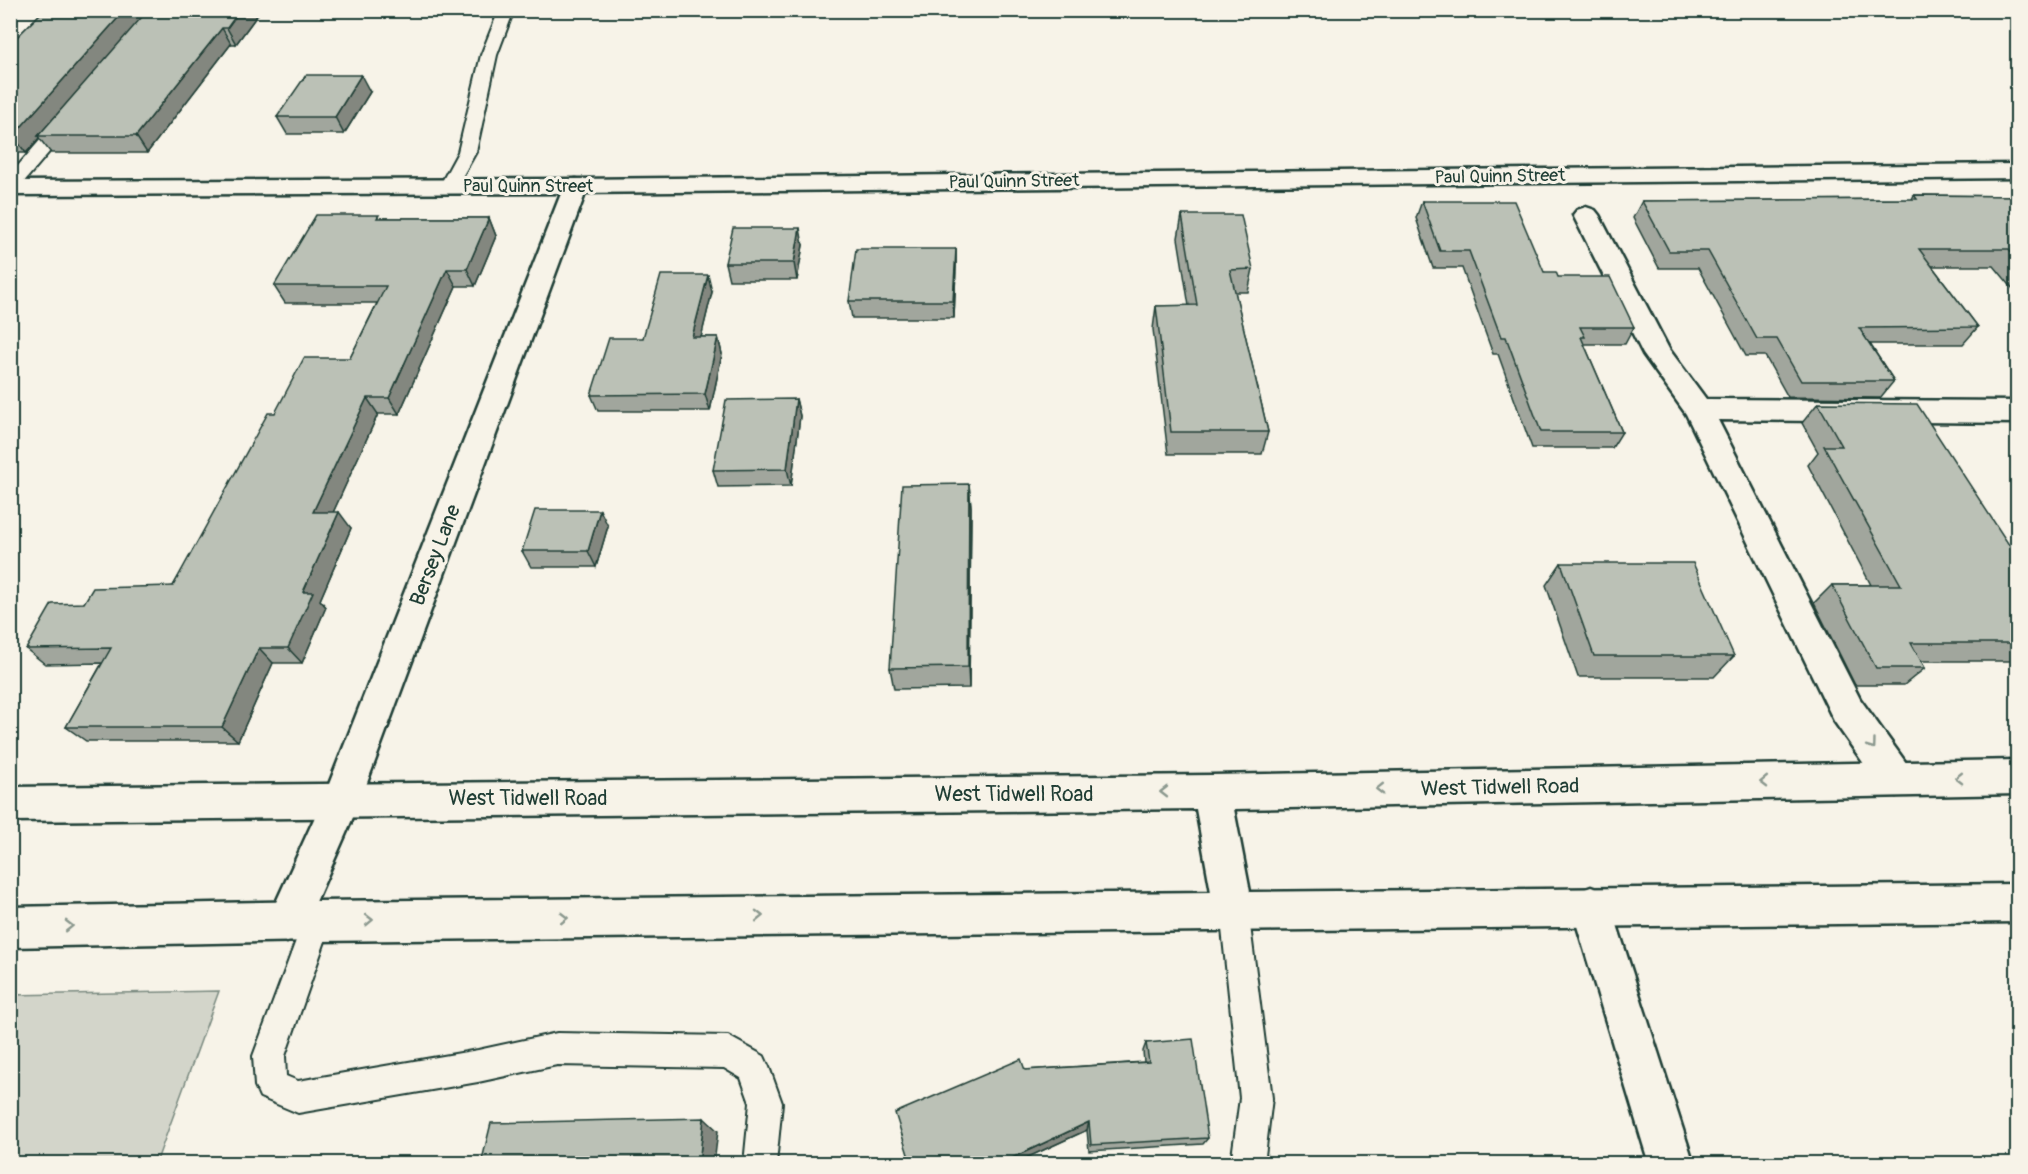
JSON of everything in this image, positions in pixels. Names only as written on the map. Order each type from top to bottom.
[{"type":"street","name":"Paul Quinn Street","points":[[10,188],[576,186],[2018,171]]},
{"type":"street","name":"Bersey Lane","points":[[302,921],[342,799],[576,186]]},
{"type":"street","points":[[1586,215],[1657,354],[1698,409],[1847,710],[1896,779]]},
{"type":"street","points":[[1698,409],[2018,412]]},
{"type":"street","name":"West Tidwell Road","points":[[10,804],[1212,792],[2018,777]]},
{"type":"street","points":[[1212,792],[1234,910]]},
{"type":"street","points":[[10,927],[302,921],[2018,903]]},
{"type":"street","points":[[1591,906],[1672,1164]]},
{"type":"lane","points":[[448,187],[467,152],[489,55],[507,10]]},
{"type":"lane","points":[[10,188],[78,108]]},
{"type":"lane","points":[[1234,910],[1256,1098],[1247,1164]]},
{"type":"lane","points":[[302,921],[269,1056],[271,1086],[298,1097],[478,1066],[557,1049],[728,1052],[753,1067],[766,1103],[760,1164]]},
{"type":"shaded area","points":[[219,991],[156,1163],[11,1163],[11,995]]},
{"type":"building","points":[[44,10],[125,10],[13,136],[10,136],[10,44]]},
{"type":"building","points":[[148,10],[240,10],[227,28],[222,28],[136,136],[38,136]]},
{"type":"building","points":[[306,75],[361,75],[335,117],[277,117]]},
{"type":"building","points":[[1914,195],[2018,196],[2018,260],[2009,249],[1919,249],[1978,327],[1859,328],[1894,381],[1801,381],[1777,339],[1757,339],[1708,251],[1669,251],[1642,201],[1917,199]]},
{"type":"building","points":[[1422,201],[1514,201],[1544,272],[1556,272],[1558,277],[1610,277],[1634,327],[1580,327],[1585,337],[1581,337],[1622,432],[1541,432],[1506,337],[1501,337],[1469,251],[1440,251]]},
{"type":"building","points":[[316,215],[379,215],[377,218],[489,218],[467,269],[447,269],[389,398],[367,398],[313,512],[339,512],[303,592],[313,592],[288,648],[259,648],[222,727],[66,727],[111,648],[26,649],[52,604],[84,603],[93,588],[173,586],[268,413],[275,413],[304,358],[350,358],[386,286],[274,286]]},
{"type":"building","points":[[1182,215],[1241,215],[1253,269],[1230,270],[1268,432],[1171,432],[1156,306],[1197,305]]},
{"type":"building","points":[[733,228],[800,228],[794,263],[725,263]]},
{"type":"building","points":[[856,249],[956,249],[953,301],[849,301]]},
{"type":"building","points":[[661,275],[708,275],[692,337],[718,337],[705,394],[591,395],[609,338],[643,338]]},
{"type":"building","points":[[796,399],[787,469],[713,470],[726,400]]},
{"type":"building","points":[[1818,403],[1917,404],[2013,551],[2018,551],[2018,643],[1911,643],[1925,668],[1876,668],[1832,585],[1901,585],[1824,446],[1842,446]]},
{"type":"building","points":[[969,484],[968,667],[890,668],[902,485]]},
{"type":"building","points":[[535,510],[600,510],[588,551],[522,551]]},
{"type":"building","points":[[1561,563],[1693,563],[1734,656],[1594,656]]},
{"type":"building","points":[[1193,1039],[1208,1138],[1091,1145],[1089,1122],[999,1164],[911,1164],[895,1113],[1021,1059],[1025,1070],[1149,1062],[1146,1043]]},
{"type":"building","points":[[704,1118],[699,1164],[481,1164],[491,1123]]}]
